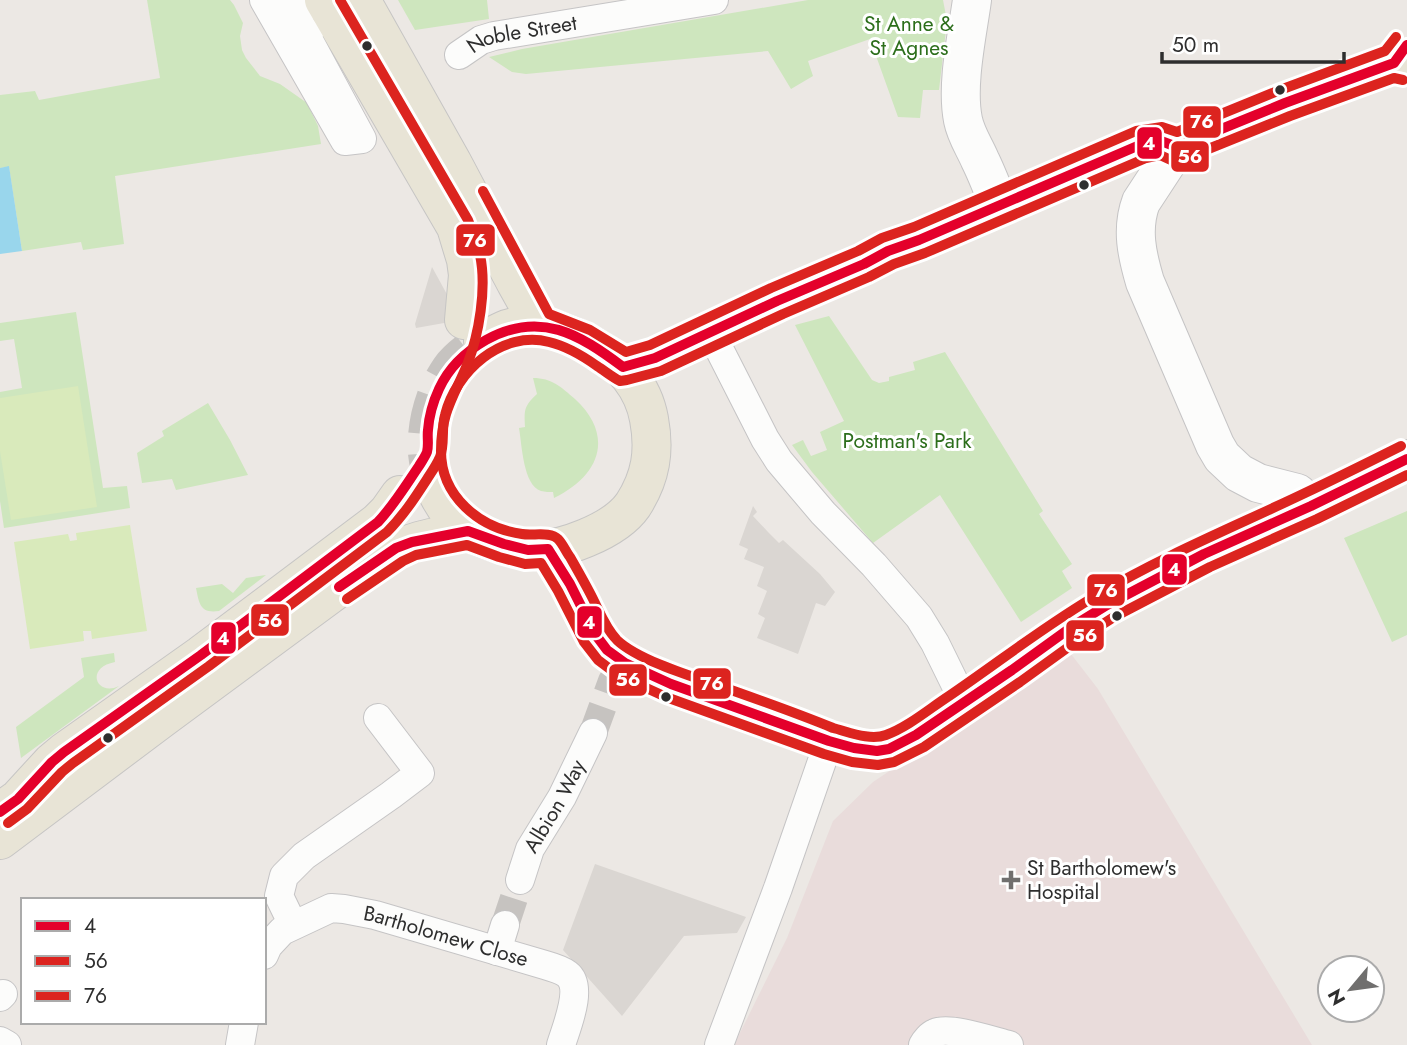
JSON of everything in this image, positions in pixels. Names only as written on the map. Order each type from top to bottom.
[{"type":"main road","points":[[0,811],[18,799],[64,752],[201,655],[418,492],[445,507],[468,531],[485,539],[528,550],[548,549],[580,541],[615,523],[632,506],[649,472],[652,435],[648,413],[640,391],[623,367],[610,356],[564,333],[540,326],[474,331],[466,260],[456,227],[324,0]]},
{"type":"main road","points":[[361,0],[540,326]]},
{"type":"main road","points":[[623,367],[655,358],[888,251],[1142,144],[1161,141],[1177,147],[1403,59]]},
{"type":"main road","points":[[649,674],[828,741],[854,748],[877,751],[889,749],[916,735],[1107,605],[1204,554],[1407,459]]},
{"type":"main road","points":[[0,840],[378,559],[412,542],[468,531]]},
{"type":"main road","points":[[548,549],[570,583]]},
{"type":"street","points":[[264,0],[345,141],[362,139],[307,37],[309,35],[303,31],[292,0]]},
{"type":"street","name":"Noble Street","points":[[459,55],[488,38],[686,2],[714,0]]},
{"type":"street","points":[[972,0],[962,77],[963,122],[999,205]]},
{"type":"street","points":[[1177,147],[1138,211],[1135,236],[1145,282],[1222,457],[1239,473],[1258,483],[1297,493],[1311,506]]},
{"type":"street","points":[[710,331],[779,461],[919,617],[964,702]]},
{"type":"street","points":[[293,925],[279,896],[284,876],[304,856],[420,772],[377,718]]},
{"type":"street","name":"Albion Way","points":[[520,880],[530,849],[562,797],[593,733]]},
{"type":"street","points":[[719,1045],[778,888],[828,741]]},
{"type":"street","name":"Bartholomew Close","points":[[266,950],[282,931],[331,908],[501,938],[545,965],[567,974],[573,982],[575,994],[561,1045]]},
{"type":"street","points":[[240,1045],[244,1024]]},
{"type":"street","points":[[923,1045],[934,1033],[947,1030],[1009,1045]]},
{"type":"street","points":[[0,1041],[7,1045]]},
{"type":"shaded area","points":[[432,267],[461,320],[416,328],[415,324]]},
{"type":"shaded area","points":[[753,506],[757,512],[753,516],[768,532],[779,543],[783,540],[820,574],[835,592],[825,606],[816,603],[798,654],[757,638],[765,618],[758,614],[767,591],[757,586],[764,567],[744,559],[748,549],[739,545]]},
{"type":"shaded area","name":"St Bartholomew's Hospital","points":[[1071,654],[1098,689],[1312,1045],[734,1045],[787,938],[833,821],[873,782],[1021,679],[1027,684]]},
{"type":"shaded area","points":[[595,864],[746,917],[737,933],[684,936],[622,1016],[563,950]]},
{"type":"green space","points":[[147,0],[230,0],[243,23],[240,36],[246,58],[260,76],[280,84],[307,103],[318,126],[321,144],[115,176],[124,244],[83,250],[81,242],[22,251],[9,167],[0,168],[0,95],[35,91],[39,100],[160,78]]},
{"type":"green space","points":[[398,0],[487,0],[489,19],[415,30]]},
{"type":"green space","name":"St Anne & St Agnes","points":[[808,0],[943,0],[947,21],[939,90],[923,90],[920,118],[898,117],[870,39],[808,61],[813,76],[791,89],[768,51],[526,74],[512,72],[489,57],[522,49]]},
{"type":"green space","points":[[76,312],[103,488],[127,486],[130,508],[4,528],[0,501],[0,392],[22,388],[14,339],[0,341],[0,323]]},
{"type":"green space","name":"Postman's Park","points":[[829,316],[872,380],[879,383],[889,381],[889,377],[915,370],[913,362],[945,352],[1043,511],[1039,514],[1072,564],[1062,571],[1072,588],[1021,622],[940,495],[873,543],[792,445],[803,440],[811,456],[827,450],[820,432],[844,421],[795,325]]},
{"type":"green space","points":[[533,378],[551,381],[575,399],[595,427],[598,441],[597,454],[591,467],[570,489],[554,498],[553,492],[541,491],[530,481],[523,454],[519,428],[525,427],[526,409],[537,394]]},
{"type":"green space","points":[[78,386],[97,507],[11,520],[0,451],[0,398]]},
{"type":"green space","points":[[208,403],[248,475],[176,490],[172,479],[142,483],[137,453],[164,436],[162,431]]},
{"type":"green space","points":[[1407,511],[1407,635],[1392,642],[1344,538]]},
{"type":"green space","points":[[130,525],[147,631],[92,639],[91,631],[83,631],[84,641],[30,649],[14,542],[68,534],[70,541],[77,540],[76,533]]},
{"type":"green space","points":[[266,575],[219,611],[208,611],[200,603],[196,588],[222,584],[233,593],[246,578]]},
{"type":"green space","points":[[114,653],[115,662],[99,670],[97,680],[105,688],[119,686],[21,758],[16,727],[84,677],[81,658]]},
{"type":"water","points":[[9,166],[22,251],[0,254],[0,168]]},
{"type":"tunnel","points":[[436,490],[427,453],[432,409],[439,388],[450,369],[483,341]]},
{"type":"tunnel","points":[[570,584],[587,620],[603,644],[623,661],[649,674]]},
{"type":"tunnel","points":[[593,733],[612,681],[625,663]]},
{"type":"tunnel","points":[[505,925],[520,880]]},
{"type":"transit line","name":"76","points":[[340,0],[468,220],[480,255],[483,282],[478,326],[467,365],[443,426],[441,451],[448,482],[465,507],[491,525],[506,531],[546,534],[558,539],[613,636],[637,654],[663,666],[833,728],[853,734],[880,737],[910,723],[1061,618],[1124,580],[1401,446]]},
{"type":"transit line","name":"76","points":[[483,191],[549,314],[590,330],[626,352],[650,345],[882,238],[914,227],[1136,131],[1162,127],[1177,132],[1385,51],[1396,37]]},
{"type":"transit line","name":"4","points":[[0,812],[18,799],[64,752],[201,655],[378,522],[400,495],[426,454],[430,414],[443,381],[458,361],[486,340],[506,331],[541,327],[575,336],[623,367],[655,358],[888,251],[1142,144],[1161,141],[1177,147],[1394,63],[1407,45]]},
{"type":"transit line","name":"56","points":[[8,823],[27,809],[73,763],[209,666],[387,532],[399,519],[439,460],[445,415],[459,383],[470,369],[498,348],[514,342],[549,342],[574,352],[620,381],[661,371],[894,264],[1146,158],[1160,155],[1173,161],[1181,160],[1394,78],[1403,80]]},
{"type":"transit line","name":"4","points":[[339,587],[396,548],[412,542],[468,531],[528,550],[548,549],[570,584],[595,634],[607,650],[625,663],[671,684],[829,741],[877,751],[889,749],[916,735],[1107,605],[1204,554],[1407,459]]},
{"type":"transit line","name":"56","points":[[347,599],[416,555],[467,545],[525,564],[541,563],[584,642],[598,660],[618,675],[666,697],[824,754],[852,762],[878,765],[894,762],[924,747],[1114,617],[1210,567],[1407,475]]},
{"type":"place","name":"St Bartholomew's Hospital","points":[[1011,880]]}]
